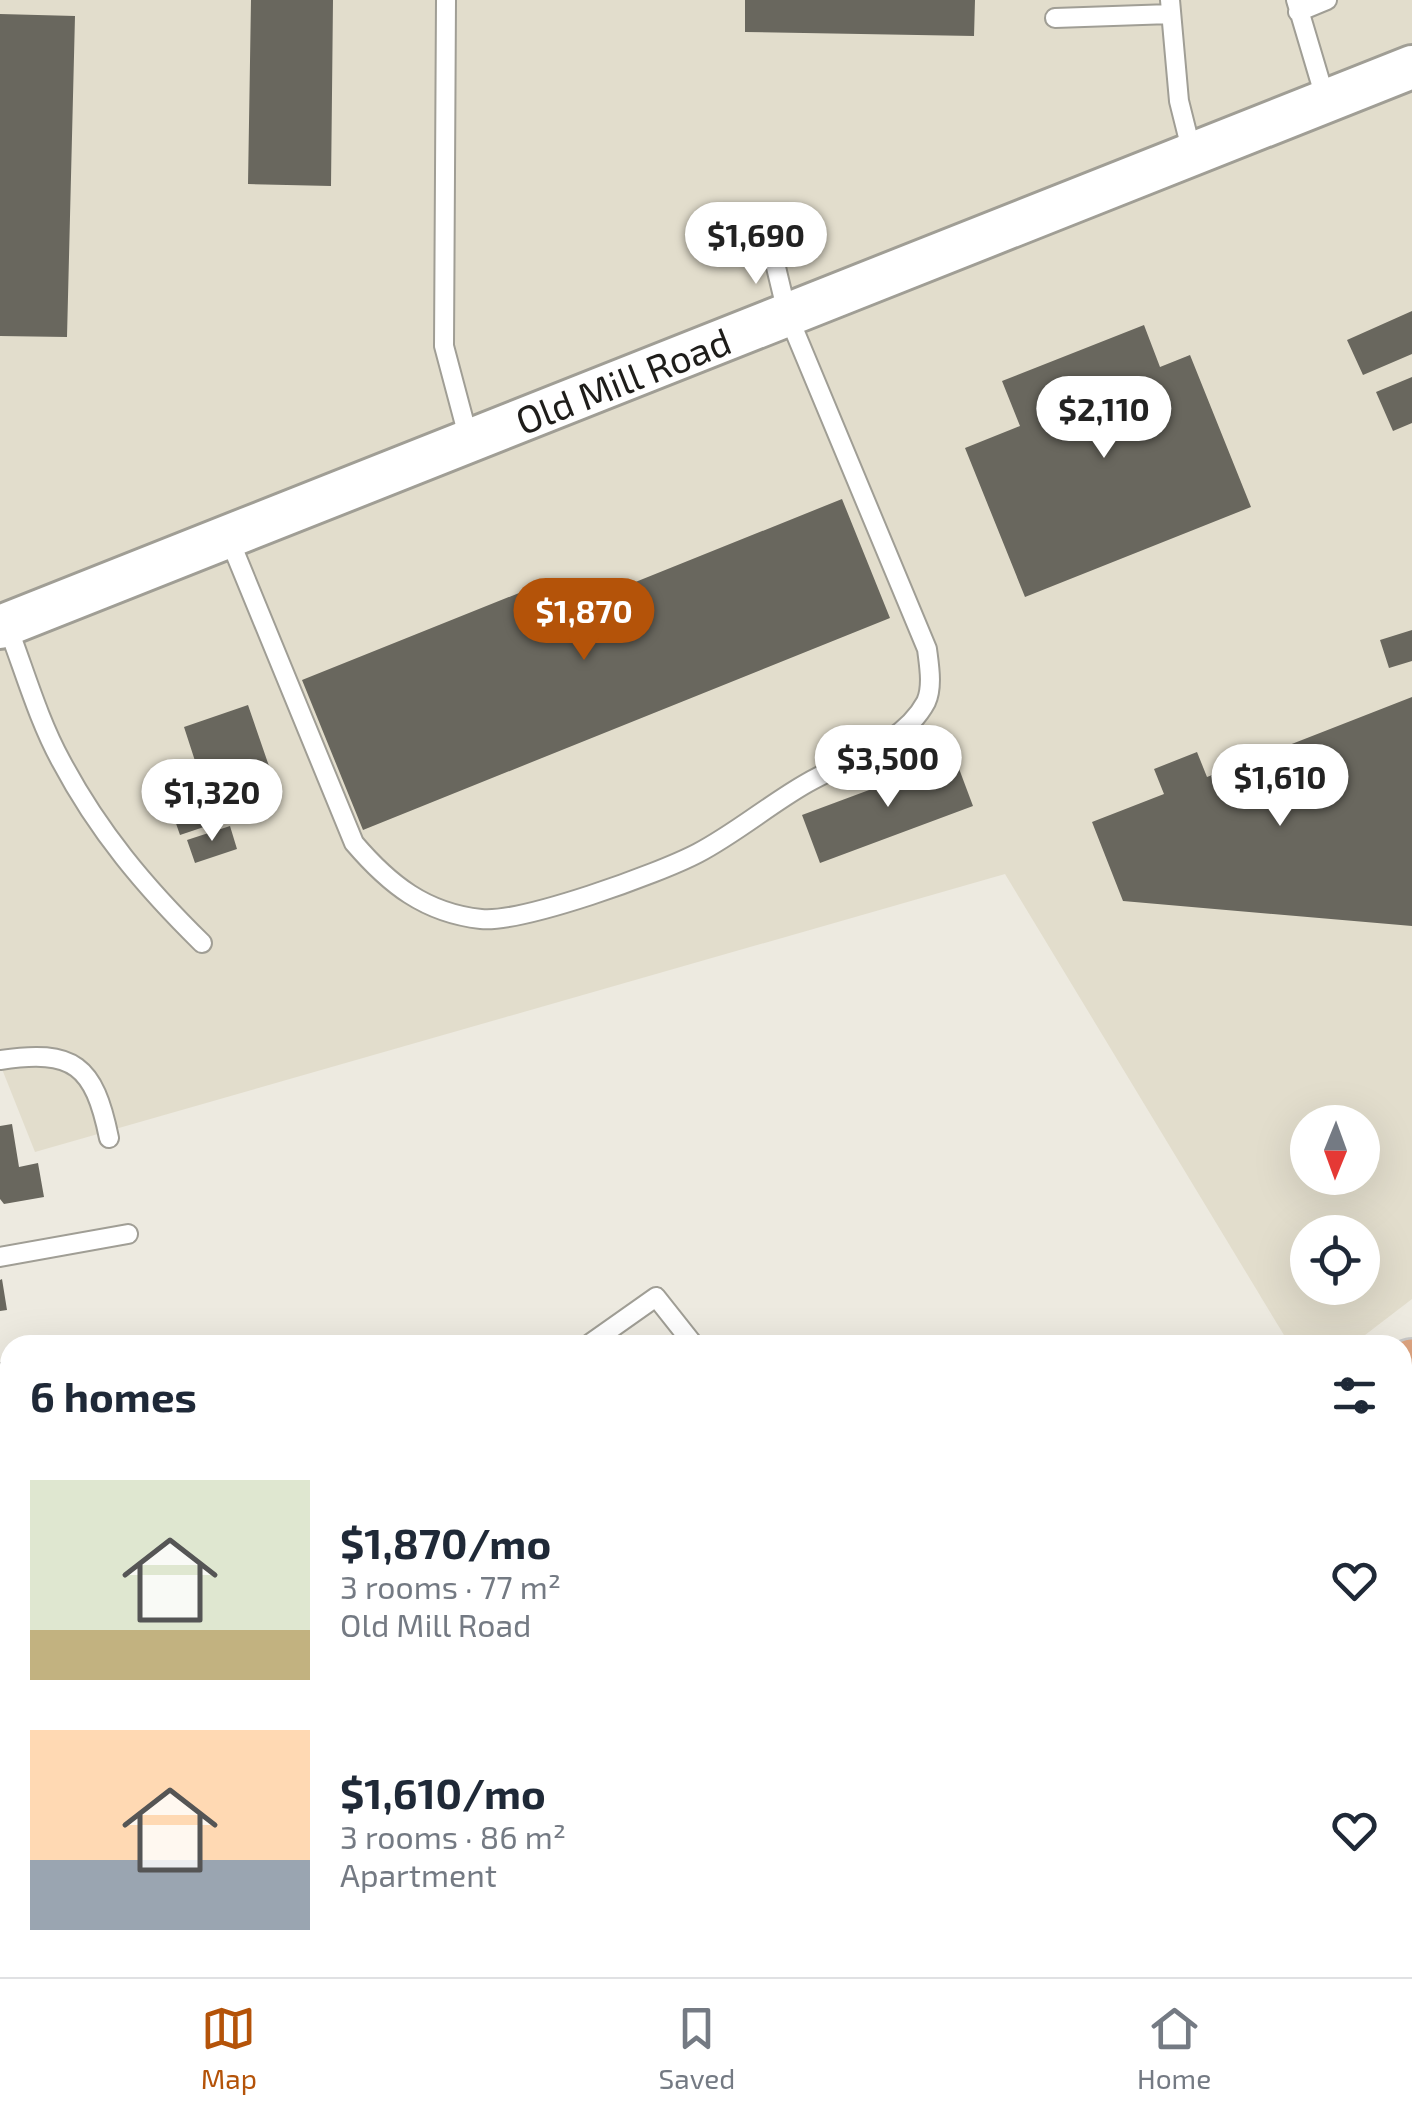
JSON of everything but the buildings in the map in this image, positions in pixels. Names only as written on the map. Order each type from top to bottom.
[{"type":"street","name":"Old Mill Road","points":[[3,626],[1412,67]]},
{"type":"lane","points":[[446,0],[444,346],[452,391],[469,440]]},
{"type":"lane","points":[[1326,102],[1297,6],[1327,0]]},
{"type":"lane","points":[[1055,18],[1171,7],[1179,101],[1192,156]]},
{"type":"lane","points":[[228,536],[354,843],[380,874],[409,897],[444,912],[482,919],[520,918],[698,853],[808,782],[903,730],[927,700],[927,649],[840,449],[787,313],[775,264],[773,232]]},
{"type":"lane","points":[[3,626],[59,758],[108,840],[144,887],[202,943]]},
{"type":"lane","points":[[0,1060],[51,1054],[80,1069],[96,1090],[109,1138]]},
{"type":"lane","points":[[0,1257],[128,1234]]},
{"type":"lane","points":[[602,1335],[656,1297],[686,1335]]},
{"type":"shaded area","points":[[0,0],[1412,0],[1412,1299],[1365,1335],[1284,1335],[1005,874],[35,1152],[0,1064]]}]
